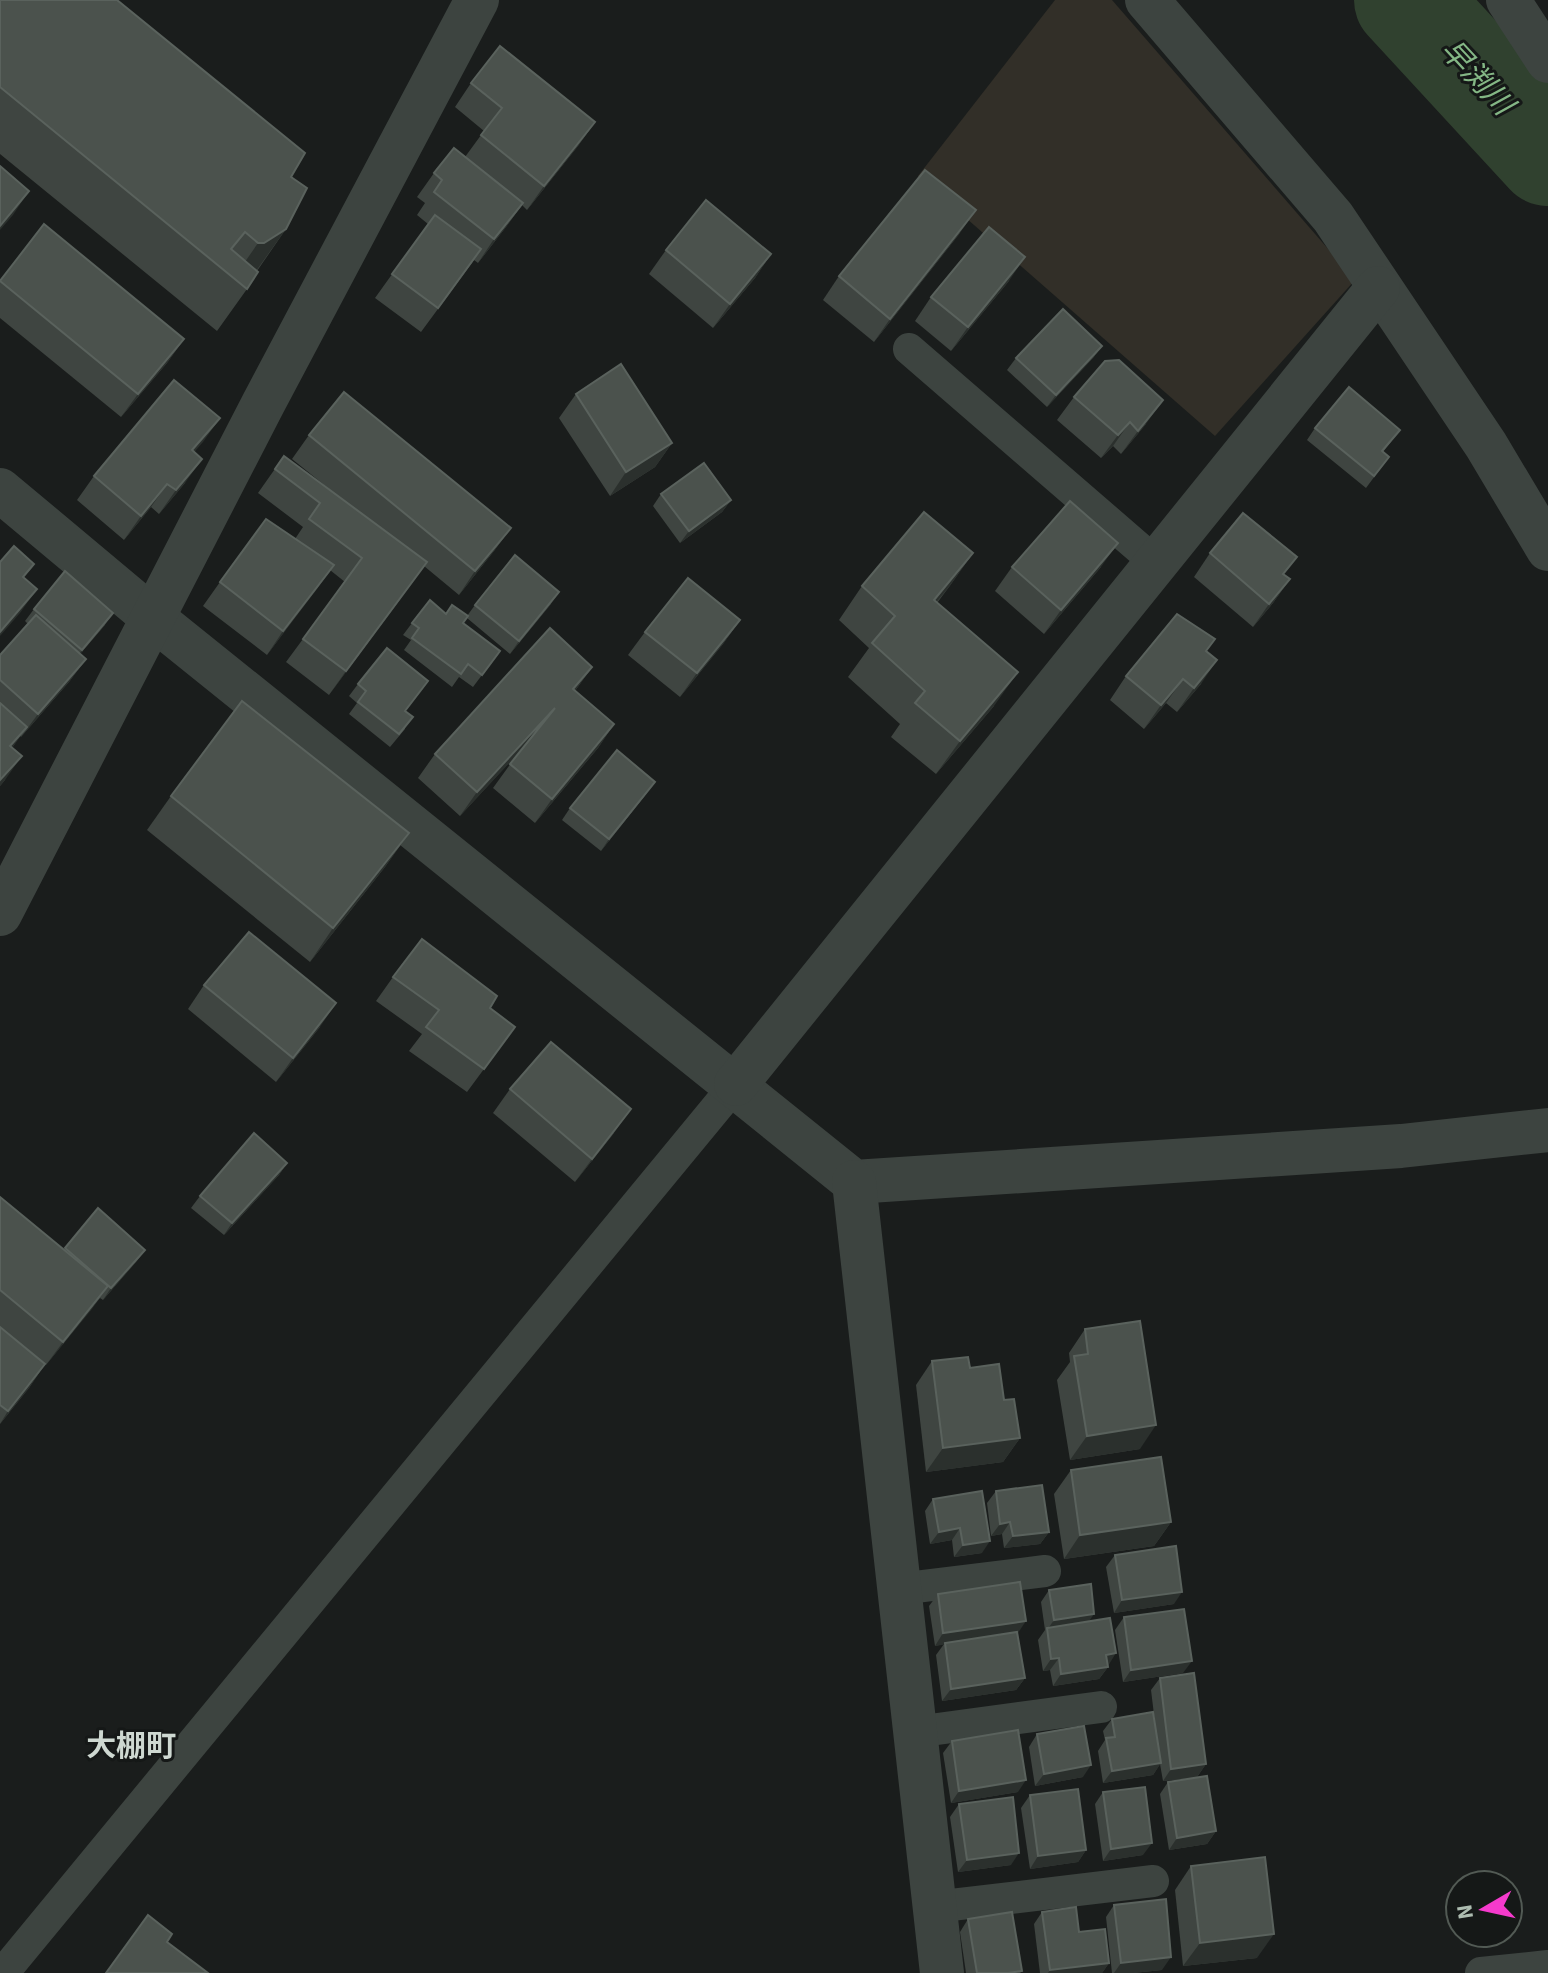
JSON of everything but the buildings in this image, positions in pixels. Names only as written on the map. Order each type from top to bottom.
[{"type":"street","points":[[0,914],[477,0]]},
{"type":"street","points":[[1147,0],[1333,217],[1486,445],[1548,549]]},
{"type":"street","points":[[1508,0],[1548,61]]},
{"type":"street","points":[[736,1084],[1154,561],[1378,288]]},
{"type":"street","points":[[0,490],[153,618],[854,1182],[1401,1146],[1548,1130]]},
{"type":"street","points":[[854,1182],[942,1973]]},
{"type":"lane","points":[[909,349],[1154,561]]},
{"type":"lane","points":[[3,1973],[736,1084]]},
{"type":"lane","points":[[899,1589],[1045,1571]]},
{"type":"lane","points":[[915,1732],[1101,1707]]},
{"type":"lane","points":[[934,1907],[1153,1881]]},
{"type":"lane","points":[[1481,1973],[1548,1966]]},
{"type":"shaded area","points":[[1055,0],[1112,0],[1355,280],[1215,436],[918,176]]},
{"type":"waterway","name":"早渕川","points":[[1406,0],[1548,154]]},
{"type":"district","name":"大棚町","points":[[131,1746]]}]
